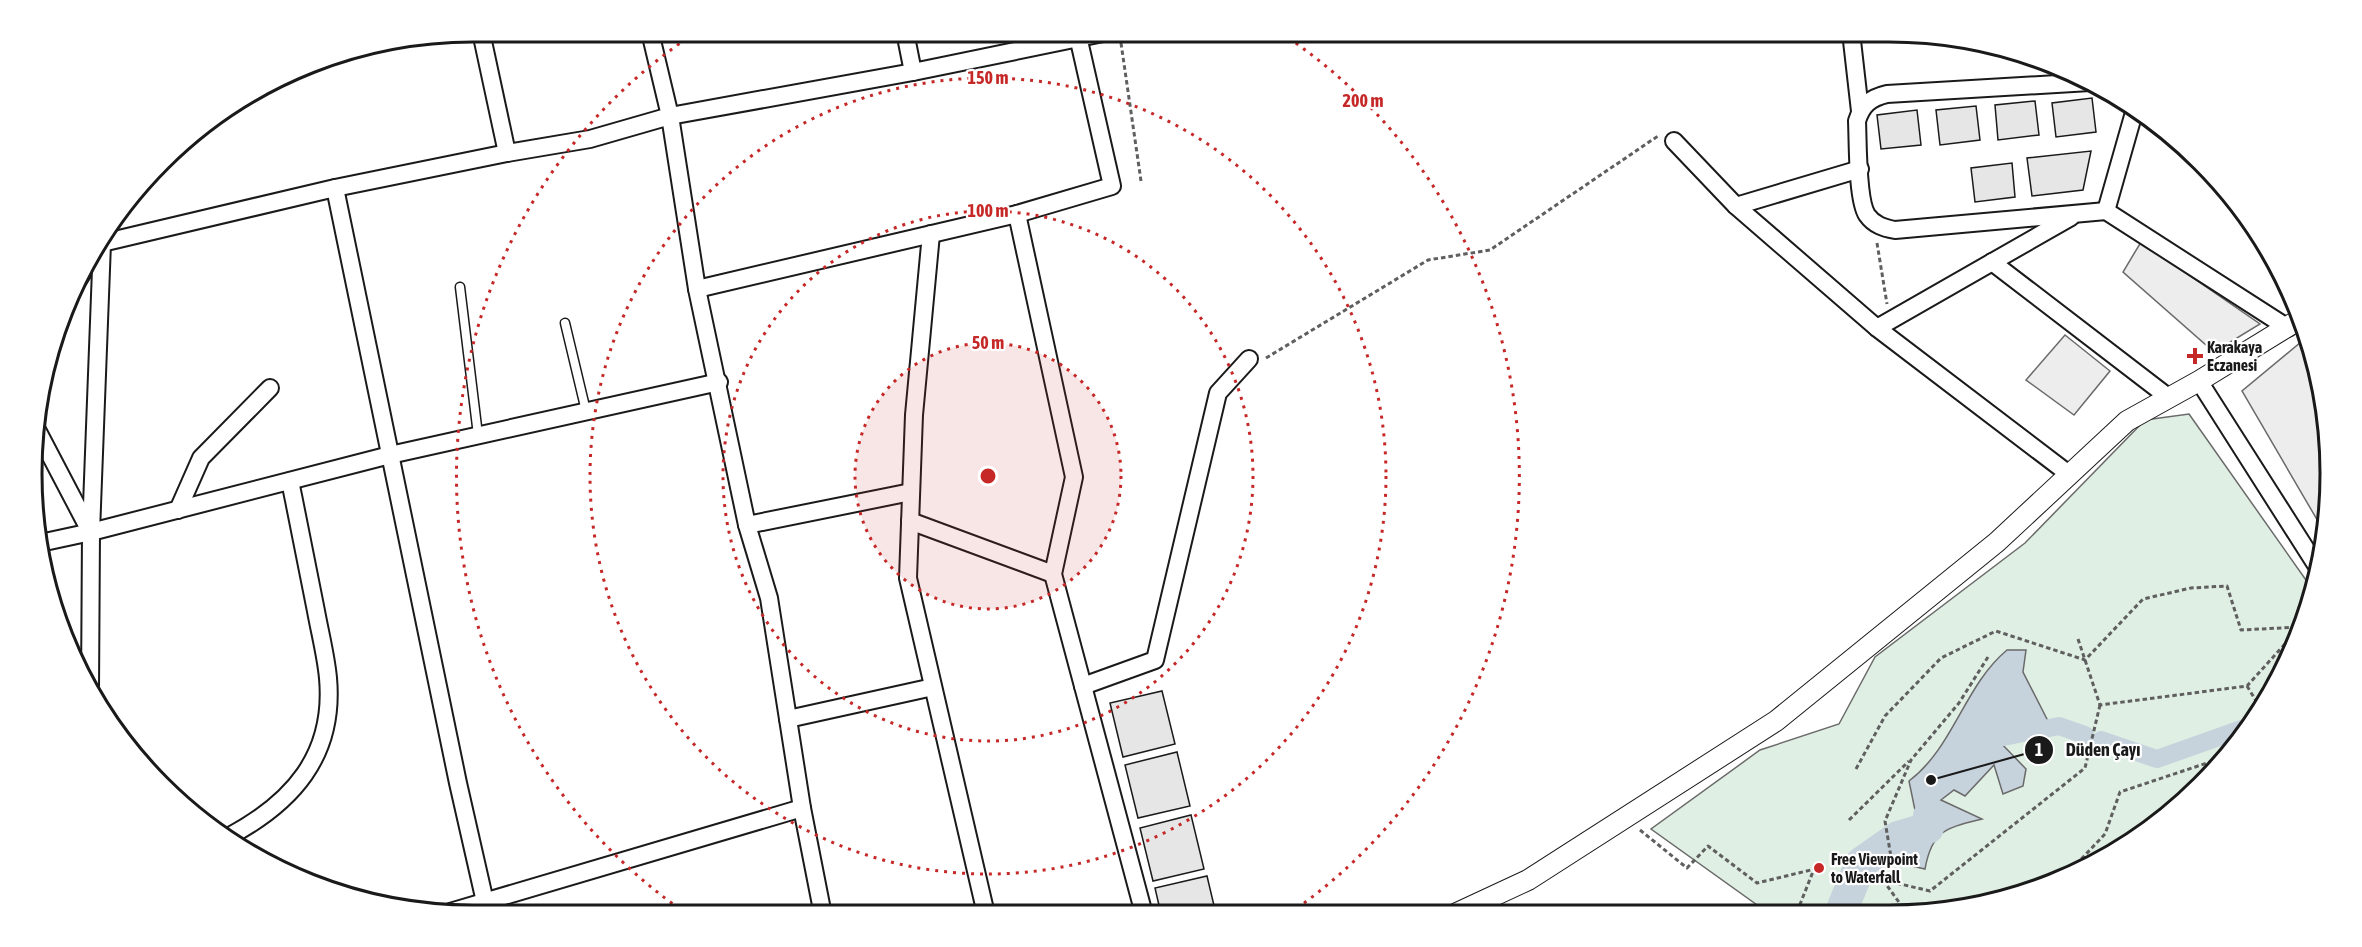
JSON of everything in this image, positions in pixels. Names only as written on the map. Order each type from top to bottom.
[{"type":"street","points":[[483,42],[507,153]]},
{"type":"street","points":[[652,42],[670,116],[697,289],[747,525],[769,598],[802,808],[821,905]]},
{"type":"street","points":[[907,42],[914,72]]},
{"type":"street","points":[[112,239],[335,188],[507,153],[590,139],[670,116],[914,72],[1043,42]]},
{"type":"street","points":[[697,289],[1017,214],[1112,186],[1079,42]]},
{"type":"street","points":[[1852,42],[1860,111],[1857,122],[1860,169],[1866,213],[1874,222],[1884,228],[1895,230],[2106,211],[2293,323]]},
{"type":"street","points":[[1860,111],[1876,96],[1887,94],[2072,83]]},
{"type":"street","points":[[2106,211],[2132,118]]},
{"type":"street","points":[[1674,141],[1736,207],[2070,475]]},
{"type":"street","points":[[1736,207],[1860,169]]},
{"type":"street","points":[[335,188],[486,905]]},
{"type":"street","points":[[1883,324],[2077,213]]},
{"type":"street","points":[[1017,214],[1074,477],[1053,574],[1142,905]]},
{"type":"street","points":[[931,234],[914,415],[908,578],[984,905]]},
{"type":"street","points":[[90,671],[91,532],[99,259]]},
{"type":"street","points":[[1992,262],[2168,397]]},
{"type":"street","points":[[1474,905],[1528,880],[1776,721],[1997,542],[2127,421],[2293,325]]},
{"type":"street","points":[[1083,686],[1155,660],[1218,393],[1249,359]]},
{"type":"street","points":[[2199,381],[2312,558]]},
{"type":"street","points":[[48,541],[390,455],[718,382]]},
{"type":"street","points":[[178,510],[201,458],[270,388]]},
{"type":"street","points":[[43,442],[91,532]]},
{"type":"street","points":[[235,833],[270,812],[298,784],[318,750],[327,714],[328,678],[290,481]]},
{"type":"street","points":[[747,525],[911,492]]},
{"type":"street","points":[[910,521],[1053,574]]},
{"type":"street","points":[[788,719],[933,687]]},
{"type":"street","points":[[496,905],[802,808]]},
{"type":"lane","points":[[460,287],[478,435]]},
{"type":"lane","points":[[565,323],[586,411]]},
{"type":"path","points":[[1121,43],[1141,181]]},
{"type":"path","points":[[1249,359],[1267,357],[1428,260],[1490,250],[1660,135],[1674,141]]},
{"type":"path","points":[[1874,222],[1883,324]]},
{"type":"path","points":[[2085,660],[2143,598],[2191,588],[2227,586],[2241,630],[2292,626]]},
{"type":"path","points":[[1856,769],[1885,716],[1941,658],[1996,631],[2085,660]]},
{"type":"path","points":[[1883,880],[1930,891],[2085,768],[2100,705],[2078,639]]},
{"type":"path","points":[[2100,705],[2247,686],[2285,644]]},
{"type":"path","points":[[1849,820],[1911,760],[1959,703],[1988,657]]},
{"type":"path","points":[[2247,686],[2255,700]]},
{"type":"path","points":[[1883,880],[1892,856],[1885,821],[1911,760]]},
{"type":"path","points":[[2079,861],[2104,834],[2120,792],[2209,762]]},
{"type":"path","points":[[1624,818],[1687,868],[1708,846],[1757,883],[1819,868]]},
{"type":"path","points":[[1800,905],[1814,869]]},
{"type":"path","points":[[1883,880],[1901,905]]},
{"type":"green space","points":[[2189,414],[2306,580],[2287,639],[2262,689],[2231,736],[2194,779],[2173,798],[2151,816],[2104,847],[2054,872],[1973,897],[1917,904],[1757,905],[1651,829],[1760,750],[1839,724],[1875,657],[2025,543],[2145,420]]},
{"type":"shaded area","points":[[2141,242],[2260,324],[2214,352],[2123,272]]},
{"type":"shaded area","points":[[2065,335],[2110,371],[2074,415],[2026,380]]},
{"type":"shaded area","points":[[2299,343],[2312,389],[2319,445],[2317,520],[2242,391]]},
{"type":"shaded area","points":[[2007,650],[2026,650],[2023,672],[2051,727],[2046,731],[2026,727],[2013,728],[1997,739],[2026,769],[2023,786],[2003,794],[1994,765],[1965,796],[1954,790],[1941,800],[1982,819],[1950,828],[1937,838],[1928,856],[1925,869],[1903,864],[1898,837],[1917,820],[1909,781],[1937,751],[1980,681]]},
{"type":"building","points":[[2092,98],[2096,132],[2056,137],[2052,103]]},
{"type":"building","points":[[2035,101],[2039,135],[1998,140],[1995,105]]},
{"type":"building","points":[[1976,106],[1980,140],[1940,145],[1936,110]]},
{"type":"building","points":[[1917,110],[1921,145],[1881,149],[1877,115]]},
{"type":"building","points":[[2091,151],[2083,190],[2032,196],[2027,158]]},
{"type":"building","points":[[2012,163],[2015,197],[1975,202],[1971,168]]},
{"type":"building","points":[[1162,691],[1175,744],[1123,757],[1110,703]]},
{"type":"building","points":[[1177,752],[1190,806],[1138,818],[1125,765]]},
{"type":"building","points":[[1191,815],[1204,869],[1153,881],[1140,828]]},
{"type":"building","points":[[1207,876],[1214,905],[1159,905],[1155,888]]},
{"type":"waterway","points":[[1973,743],[2059,726],[2085,735]]},
{"type":"waterway","points":[[2101,740],[2157,759],[2234,732]]},
{"type":"waterway","points":[[1844,905],[1861,863],[1898,837],[1928,828],[1929,816]]},
{"type":"place","name":"Karakaya Eczanesi","points":[[2195,356]]},
{"type":"place","name":"Düden Çayı","points":[[1931,780]]},
{"type":"place","name":"Free Viewpoint to Waterfall","points":[[1819,868]]}]
